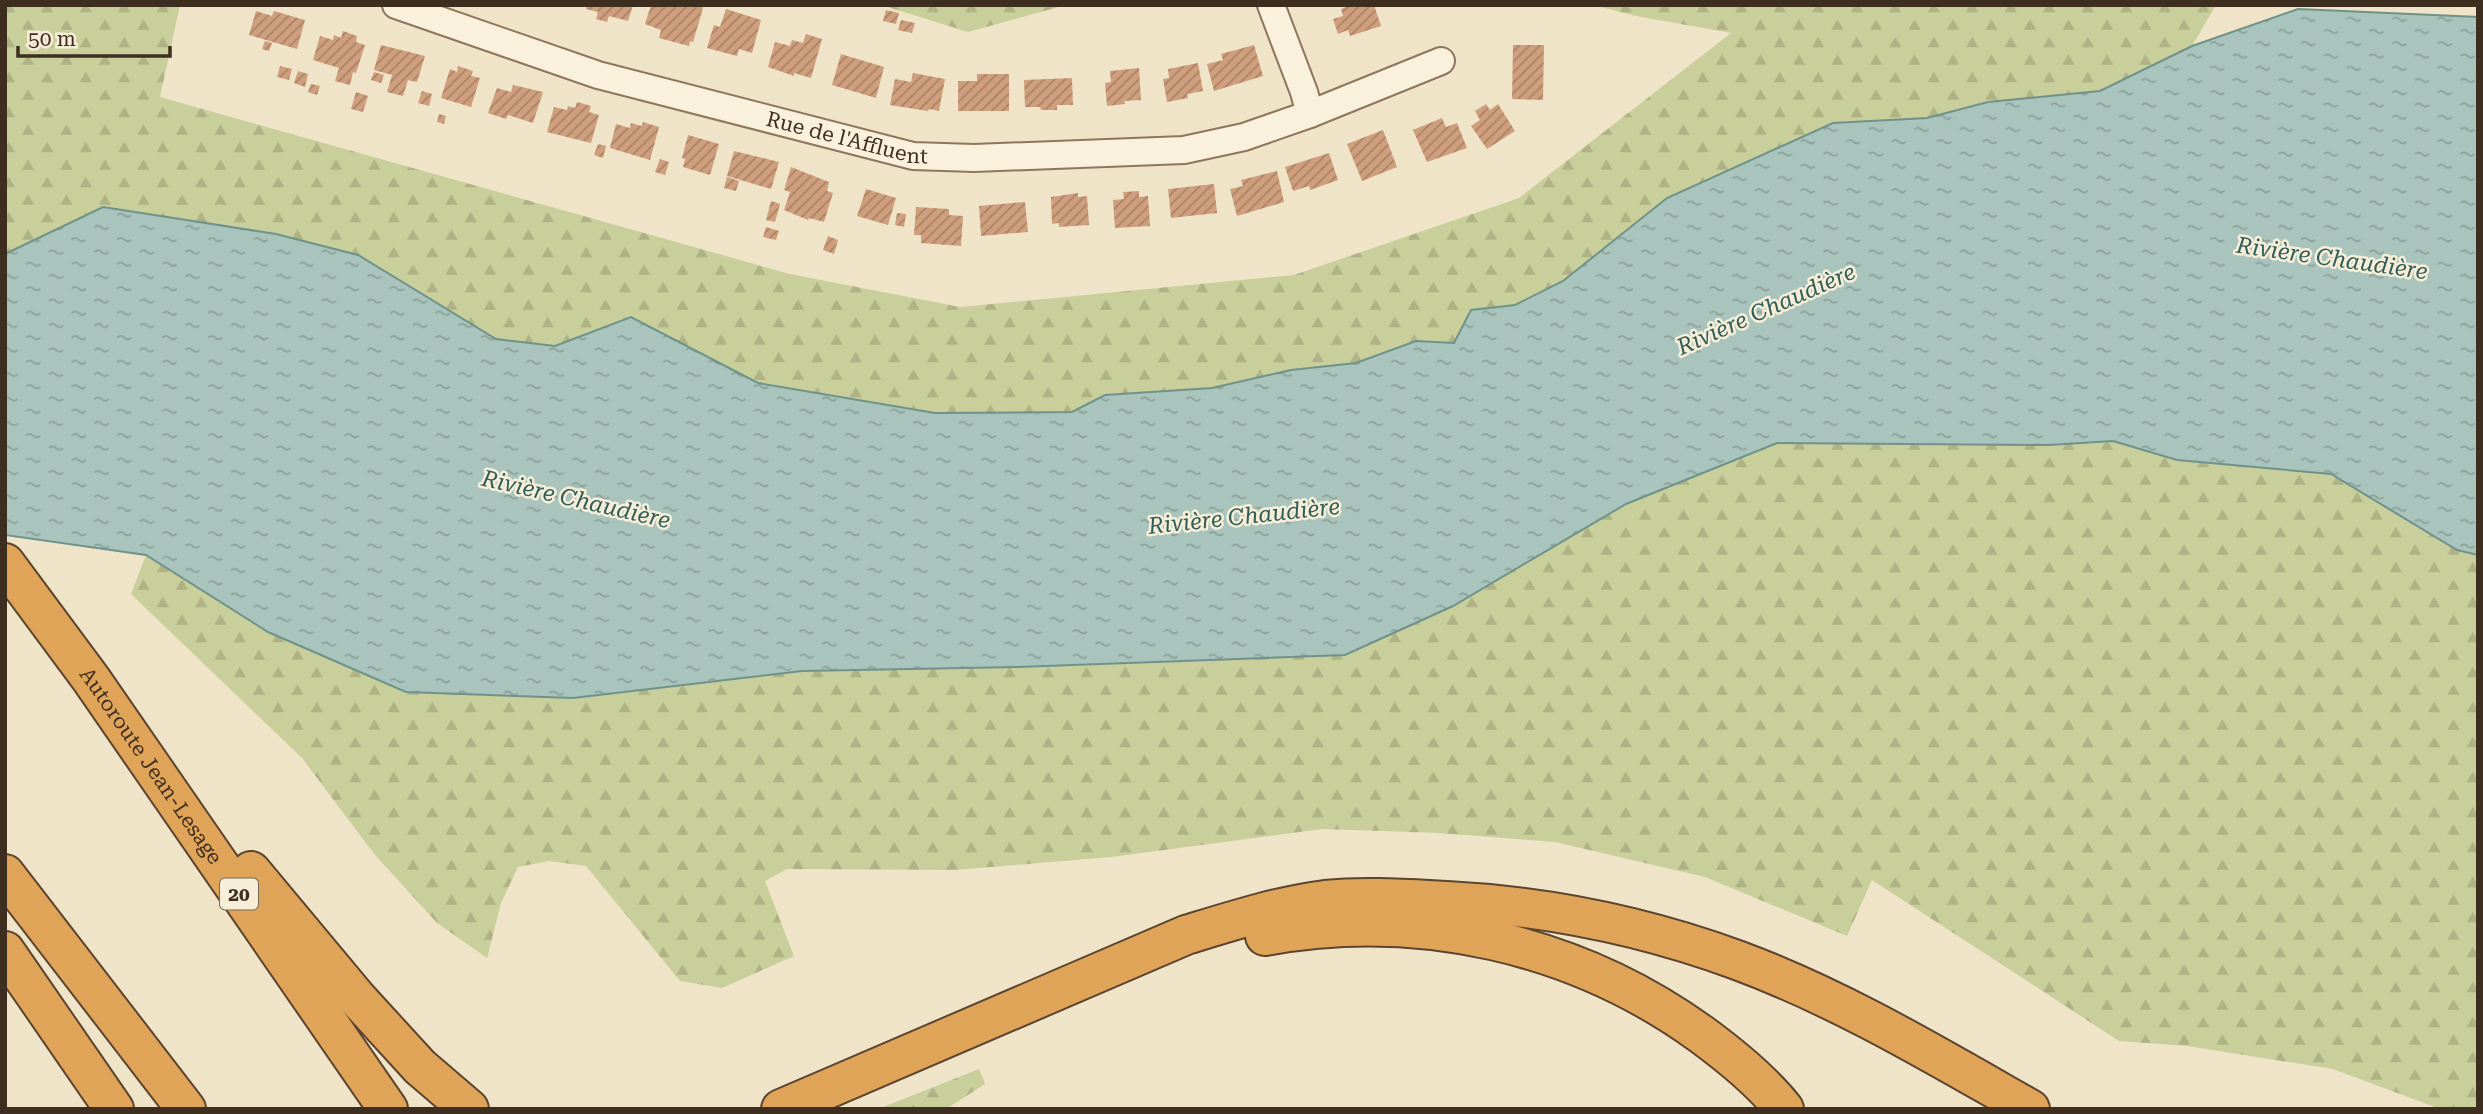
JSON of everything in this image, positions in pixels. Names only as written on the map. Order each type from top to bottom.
[{"type":"highway","name":"Autoroute Jean-Lesage","points":[[7,565],[91,678],[388,1109]]},
{"type":"highway","points":[[91,678],[356,997],[420,1067],[469,1109]]},
{"type":"highway","points":[[5,874],[186,1109]]},
{"type":"highway","points":[[782,1109],[1186,935],[1289,906],[1326,900],[1370,898],[1488,903],[1525,908],[1616,924],[1676,940],[1737,960],[1863,1016],[2030,1109]]},
{"type":"highway","points":[[782,1109],[1204,951],[1299,930],[1364,926],[1426,929],[1492,940],[1562,958],[1618,982],[1667,1009],[1722,1049],[1773,1095],[1784,1109]]},
{"type":"highway","points":[[5,951],[114,1109]]},
{"type":"street","name":"Rue de l'Affluent","points":[[396,5],[598,75],[913,156],[974,158],[1184,150],[1244,137],[1310,114],[1441,61]]},
{"type":"street","points":[[1271,5],[1310,114]]},
{"type":"green space","points":[[5,5],[180,5],[160,97],[790,274],[960,307],[1294,275],[1519,198],[1731,33],[1636,16],[1593,5],[2216,5],[2192,46],[2100,91],[1988,102],[1927,118],[1833,123],[1667,198],[1563,281],[1515,305],[1471,310],[1455,343],[1416,341],[1356,363],[1291,370],[1212,388],[1105,395],[1073,412],[935,413],[758,383],[631,317],[555,346],[496,339],[358,255],[276,234],[103,207],[5,254]]},
{"type":"green space","points":[[881,5],[1066,5],[968,32]]},
{"type":"green space","points":[[2113,441],[2177,460],[2331,474],[2457,550],[2478,555],[2478,1109],[2440,1109],[2333,1069],[2187,1046],[2119,1041],[1872,880],[1847,936],[1705,877],[1555,842],[1439,833],[1322,829],[1111,857],[955,870],[787,869],[765,881],[794,956],[722,988],[680,981],[586,866],[549,861],[518,867],[501,903],[487,958],[437,923],[375,855],[302,758],[131,594],[146,555],[268,632],[573,698],[802,671],[1453,606],[1626,504],[1777,443],[2049,445]]},
{"type":"green space","points":[[979,1069],[985,1084],[946,1109],[878,1109]]},
{"type":"water","name":"Rivière Chaudière","points":[[2298,9],[2478,17],[2478,555],[2457,550],[2331,474],[2177,460],[2113,441],[2049,445],[1777,443],[1626,504],[1453,606],[1345,655],[1018,667],[802,671],[573,698],[406,692],[268,632],[146,555],[5,535],[5,254],[103,207],[276,234],[358,255],[496,339],[555,346],[631,317],[758,383],[935,413],[1072,412],[1105,395],[1212,388],[1291,370],[1356,363],[1416,341],[1454,343],[1471,310],[1515,305],[1563,281],[1667,198],[1833,123],[1927,118],[1988,102],[2100,91],[2192,46]]},
{"type":"building","points":[[587,5],[633,5],[628,21],[609,16],[607,22],[596,19],[598,12],[586,9]]},
{"type":"building","points":[[651,5],[701,5],[703,8],[693,42],[690,41],[689,46],[659,38],[661,30],[645,24]]},
{"type":"building","points":[[1351,5],[1374,5],[1381,26],[1350,36],[1348,30],[1338,34],[1333,19],[1343,16],[1341,9]]},
{"type":"building","points":[[726,9],[761,20],[752,53],[739,49],[737,56],[707,48],[714,25],[720,27]]},
{"type":"building","points":[[886,10],[899,13],[896,24],[883,21]]},
{"type":"building","points":[[256,11],[272,16],[274,11],[305,20],[297,49],[249,35]]},
{"type":"building","points":[[901,20],[915,23],[912,33],[898,30]]},
{"type":"building","points":[[343,31],[357,36],[356,42],[365,45],[350,85],[335,81],[339,68],[313,60],[320,36],[333,40],[334,35],[341,38]]},
{"type":"building","points":[[806,34],[822,39],[811,78],[794,73],[794,76],[768,67],[775,42],[790,46],[792,40],[803,43]]},
{"type":"building","points":[[265,41],[272,43],[269,51],[262,49]]},
{"type":"building","points":[[381,45],[425,56],[417,82],[408,80],[403,96],[387,92],[392,75],[374,70]]},
{"type":"building","points":[[1254,45],[1263,76],[1214,91],[1207,64],[1223,60],[1221,54]]},
{"type":"building","points":[[1513,45],[1544,45],[1543,100],[1512,99]]},
{"type":"building","points":[[841,54],[884,67],[876,98],[832,85]]},
{"type":"building","points":[[1198,63],[1203,91],[1187,94],[1188,98],[1167,102],[1163,79],[1169,78],[1168,69]]},
{"type":"building","points":[[280,66],[292,69],[289,80],[277,77]]},
{"type":"building","points":[[458,66],[473,71],[471,76],[480,78],[471,107],[441,98],[450,69],[457,72]]},
{"type":"building","points":[[1139,68],[1141,100],[1107,106],[1105,83],[1111,82],[1110,71]]},
{"type":"building","points":[[298,71],[308,74],[305,87],[294,83]]},
{"type":"building","points":[[374,72],[384,75],[381,83],[371,80]]},
{"type":"building","points":[[913,73],[945,79],[939,111],[890,105],[895,79],[911,82]]},
{"type":"building","points":[[977,74],[1009,74],[1009,111],[958,111],[958,81],[977,81]]},
{"type":"building","points":[[1072,78],[1073,105],[1057,105],[1057,110],[1025,107],[1024,80]]},
{"type":"building","points":[[311,84],[320,86],[317,95],[308,92]]},
{"type":"building","points":[[513,85],[543,92],[533,123],[508,115],[506,119],[488,113],[497,88],[511,92]]},
{"type":"building","points":[[422,91],[432,94],[429,106],[418,103]]},
{"type":"building","points":[[356,92],[368,96],[363,112],[351,109]]},
{"type":"building","points":[[577,102],[591,106],[589,112],[599,115],[591,143],[547,132],[554,107],[567,110],[568,106],[575,108]]},
{"type":"building","points":[[1486,104],[1490,110],[1498,104],[1515,131],[1487,149],[1471,126],[1480,120],[1475,111]]},
{"type":"building","points":[[439,114],[446,116],[444,124],[437,122]]},
{"type":"building","points":[[1442,118],[1446,127],[1457,123],[1467,148],[1427,162],[1413,130]]},
{"type":"building","points":[[643,122],[659,127],[650,160],[610,148],[616,124],[630,128],[631,123],[642,126]]},
{"type":"building","points":[[1383,130],[1397,167],[1362,181],[1347,144]]},
{"type":"building","points":[[688,135],[719,144],[710,175],[683,167],[685,159],[682,158]]},
{"type":"building","points":[[598,144],[606,146],[603,158],[594,155]]},
{"type":"building","points":[[734,151],[779,162],[771,189],[727,176]]},
{"type":"building","points":[[1329,153],[1338,180],[1310,190],[1309,186],[1293,191],[1285,167]]},
{"type":"building","points":[[660,159],[669,162],[665,175],[655,172]]},
{"type":"building","points":[[791,167],[829,182],[827,191],[833,193],[824,222],[809,218],[808,220],[784,210],[790,192],[784,190]]},
{"type":"building","points":[[1277,171],[1284,202],[1237,216],[1230,189],[1243,186],[1241,180]]},
{"type":"building","points":[[727,177],[739,181],[736,191],[724,188]]},
{"type":"building","points":[[1214,184],[1217,213],[1171,218],[1168,189]]},
{"type":"building","points":[[866,189],[896,198],[888,225],[857,216]]},
{"type":"building","points":[[1139,191],[1139,197],[1148,196],[1150,226],[1115,228],[1113,200],[1124,199],[1123,192]]},
{"type":"building","points":[[1078,193],[1078,197],[1087,196],[1089,225],[1059,227],[1059,223],[1052,224],[1051,197]]},
{"type":"building","points":[[771,201],[780,204],[775,222],[766,220]]},
{"type":"building","points":[[1025,202],[1028,232],[981,236],[979,206]]},
{"type":"building","points":[[916,207],[949,209],[949,215],[963,216],[961,246],[921,243],[921,235],[914,235]]},
{"type":"building","points":[[897,213],[906,214],[904,227],[895,225]]},
{"type":"building","points":[[766,227],[779,231],[776,240],[763,237]]},
{"type":"building","points":[[828,236],[838,240],[834,254],[823,250]]}]
